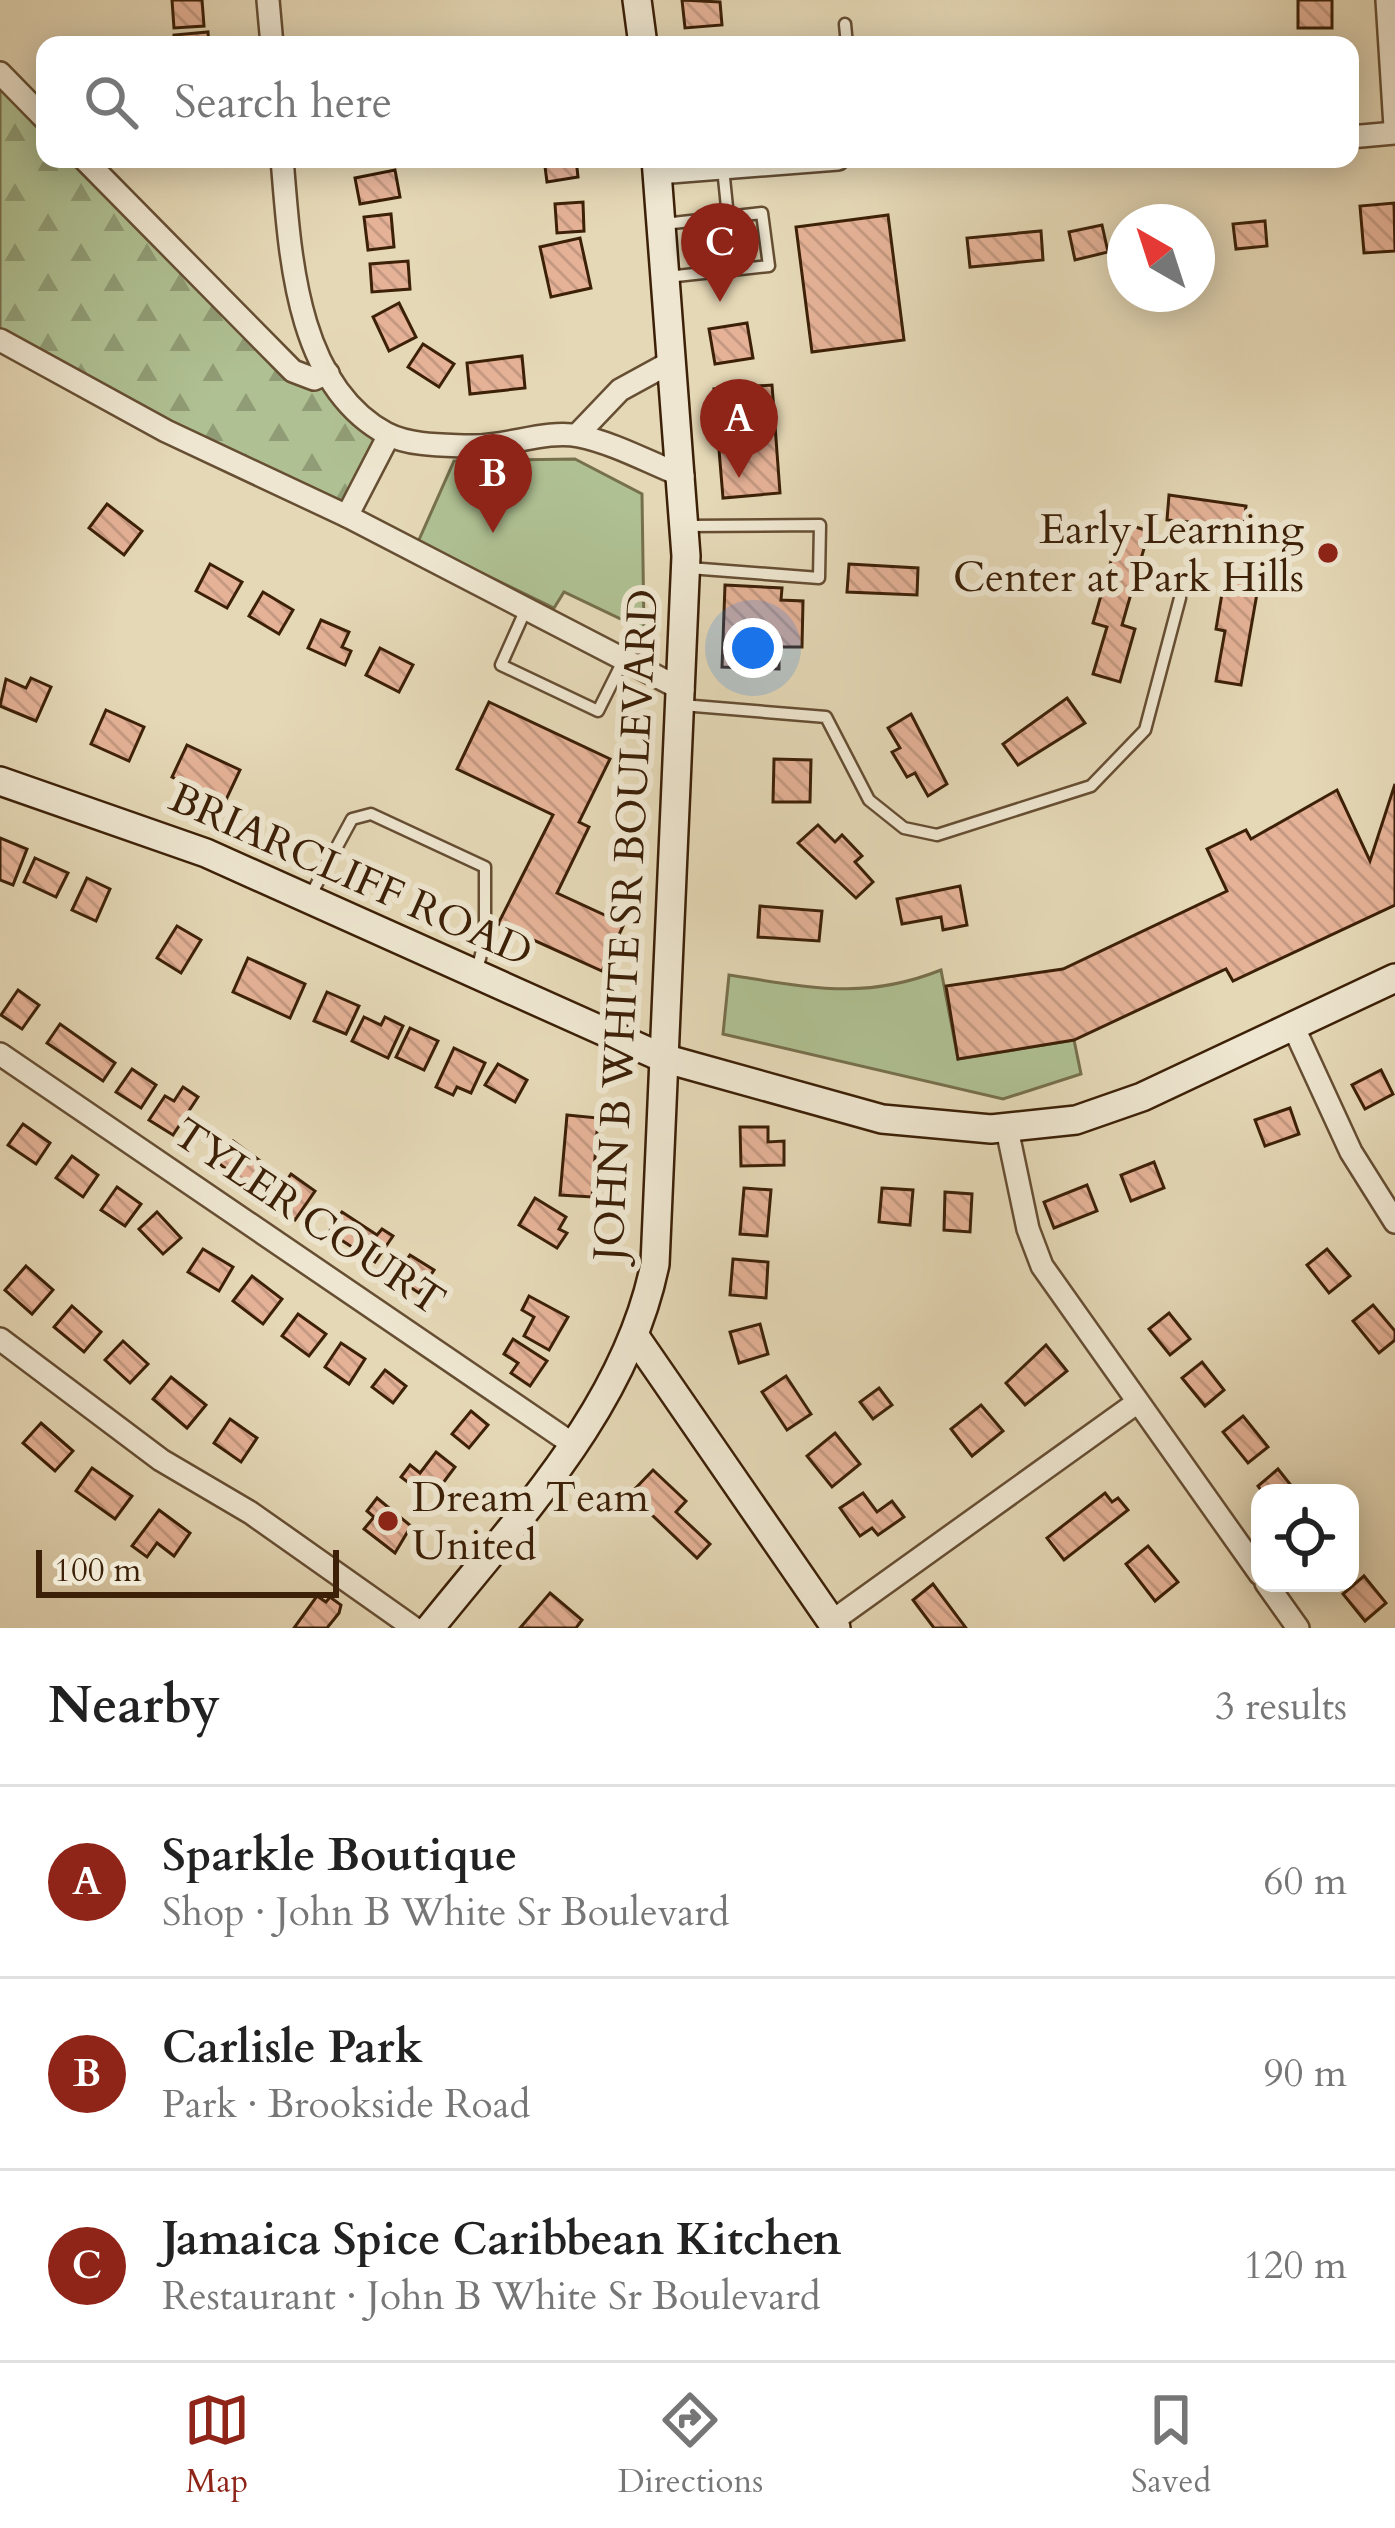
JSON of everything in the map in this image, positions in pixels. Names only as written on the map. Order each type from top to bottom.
[{"type":"street","points":[[268,0],[271,36]]},
{"type":"street","points":[[637,0],[642,36]]},
{"type":"street","points":[[1359,136],[1395,130],[1387,0]]},
{"type":"street","points":[[0,73],[36,110]]},
{"type":"street","points":[[93,168],[293,371],[314,379],[328,373]]},
{"type":"street","points":[[283,168],[291,262],[328,373],[363,415],[389,435],[478,447],[577,435],[683,476]]},
{"type":"street","name":"JOHN B WHITE SR BOULEVARD","points":[[430,1628],[574,1445],[634,1335],[655,1264],[686,568],[683,476],[657,168]]},
{"type":"street","points":[[0,340],[166,430],[526,609],[683,698]]},
{"type":"street","points":[[577,435],[620,390],[673,361]]},
{"type":"street","points":[[347,516],[389,435]]},
{"type":"street","name":"BRIARCLIFF ROAD","points":[[0,781],[185,845],[663,1058],[882,1119],[1007,1130],[1109,1111],[1395,978]]},
{"type":"street","points":[[1293,1026],[1351,1152],[1395,1222]]},
{"type":"street","name":"TYLER COURT","points":[[0,1054],[574,1445]]},
{"type":"street","points":[[1007,1130],[1034,1248],[1136,1404],[1251,1562]]},
{"type":"street","points":[[634,1335],[833,1625],[1136,1404]]},
{"type":"street","points":[[0,1339],[161,1460],[251,1513],[414,1628]]},
{"type":"street","points":[[1272,1592],[1298,1628]]},
{"type":"lane","points":[[844,24],[846,36]]},
{"type":"lane","points":[[723,168],[728,217]]},
{"type":"lane","points":[[662,224],[762,214],[769,266],[667,277]]},
{"type":"lane","points":[[685,526],[820,525],[819,578],[686,568]]},
{"type":"lane","points":[[683,698],[826,717],[869,800],[904,828],[937,835],[1091,786],[1145,730],[1180,598]]},
{"type":"lane","points":[[526,609],[502,664],[598,711],[623,661]]},
{"type":"lane","points":[[308,900],[352,819],[371,814],[485,867],[485,940],[474,977]]},
{"type":"green space","points":[[0,63],[36,101],[36,168],[100,168],[314,379],[389,435],[347,516],[0,346]]},
{"type":"green space","points":[[575,459],[642,494],[644,630],[564,592],[554,608],[418,542],[454,461]]},
{"type":"green space","points":[[941,970],[958,1059],[1074,1040],[1081,1074],[1003,1099],[723,1034],[729,975],[836,989],[886,986]]},
{"type":"building","points":[[172,0],[202,0],[204,26],[174,28]]},
{"type":"building","points":[[682,0],[720,2],[722,25],[685,28]]},
{"type":"building","points":[[1298,0],[1332,0],[1332,28],[1298,28]]},
{"type":"building","points":[[545,168],[577,168],[578,177],[547,182]]},
{"type":"building","points":[[395,170],[400,197],[360,204],[355,178]]},
{"type":"building","points":[[583,202],[584,231],[557,233],[555,204]]},
{"type":"building","points":[[1394,203],[1395,251],[1364,253],[1360,206]]},
{"type":"building","points":[[391,214],[394,247],[368,250],[364,217]]},
{"type":"building","points":[[888,215],[904,340],[812,352],[796,227]]},
{"type":"building","points":[[1265,221],[1267,246],[1236,249],[1233,224]]},
{"type":"building","points":[[1102,225],[1107,252],[1075,260],[1069,232]]},
{"type":"building","points":[[1041,231],[1043,260],[970,267],[967,238]]},
{"type":"building","points":[[580,238],[591,288],[551,297],[540,247]]},
{"type":"building","points":[[408,261],[410,289],[372,292],[370,264]]},
{"type":"building","points":[[399,303],[416,337],[389,351],[373,317]]},
{"type":"building","points":[[747,323],[753,358],[715,364],[709,329]]},
{"type":"building","points":[[423,344],[454,364],[439,387],[408,367]]},
{"type":"building","points":[[522,356],[525,388],[470,394],[467,363]]},
{"type":"building","points":[[772,385],[780,493],[723,498],[714,389]]},
{"type":"building","points":[[1169,495],[1246,506],[1243,536],[1190,531],[1191,522],[1167,520]]},
{"type":"building","points":[[107,504],[142,531],[124,555],[89,528]]},
{"type":"building","points":[[1122,523],[1149,531],[1122,625],[1135,629],[1120,682],[1093,674],[1107,627],[1093,623]]},
{"type":"building","points":[[210,564],[242,582],[227,608],[196,591]]},
{"type":"building","points":[[849,564],[918,568],[917,595],[847,592]]},
{"type":"building","points":[[1225,576],[1259,582],[1241,685],[1216,681],[1225,631],[1216,629]]},
{"type":"building","points":[[725,585],[782,588],[781,600],[803,601],[802,647],[779,647],[779,669],[722,667]]},
{"type":"building","points":[[263,592],[293,610],[279,634],[249,616]]},
{"type":"building","points":[[321,620],[349,632],[342,647],[351,651],[345,665],[308,648]]},
{"type":"building","points":[[380,648],[413,665],[399,692],[366,675]]},
{"type":"building","points":[[31,678],[51,687],[36,721],[0,706],[6,679],[26,688]]},
{"type":"building","points":[[1067,698],[1085,723],[1018,765],[1003,744]]},
{"type":"building","points":[[489,702],[610,759],[579,822],[589,827],[557,893],[624,924],[602,971],[498,924],[553,815],[457,769]]},
{"type":"building","points":[[106,710],[144,727],[129,761],[91,744]]},
{"type":"building","points":[[911,714],[947,784],[928,796],[915,773],[907,777],[892,752],[900,748],[888,728]]},
{"type":"building","points":[[187,745],[240,770],[225,802],[172,777]]},
{"type":"building","points":[[774,759],[811,760],[810,802],[773,802]]},
{"type":"building","points":[[1395,784],[1395,905],[1233,981],[1226,969],[1074,1040],[958,1059],[946,986],[1063,969],[1227,891],[1207,849],[1246,830],[1251,839],[1337,790],[1370,861]]},
{"type":"building","points":[[818,825],[835,842],[842,835],[862,856],[855,862],[873,882],[856,898],[798,843]]},
{"type":"building","points":[[0,838],[27,849],[13,885],[0,880]]},
{"type":"building","points":[[35,858],[68,873],[56,897],[24,882]]},
{"type":"building","points":[[87,878],[110,889],[96,921],[72,910]]},
{"type":"building","points":[[960,886],[967,925],[943,930],[941,917],[902,924],[897,899]]},
{"type":"building","points":[[760,906],[822,911],[819,941],[758,937]]},
{"type":"building","points":[[177,926],[201,940],[181,973],[157,958]]},
{"type":"building","points":[[248,958],[305,984],[290,1018],[233,992]]},
{"type":"building","points":[[18,990],[39,1005],[22,1029],[1,1015]]},
{"type":"building","points":[[327,992],[359,1006],[346,1034],[314,1021]]},
{"type":"building","points":[[364,1017],[381,1025],[385,1017],[403,1026],[388,1058],[352,1041]]},
{"type":"building","points":[[60,1024],[115,1063],[103,1081],[47,1043]]},
{"type":"building","points":[[410,1028],[438,1041],[424,1070],[396,1057]]},
{"type":"building","points":[[454,1048],[485,1063],[471,1093],[457,1087],[453,1095],[436,1087]]},
{"type":"building","points":[[498,1064],[527,1080],[515,1102],[485,1085]]},
{"type":"building","points":[[132,1069],[156,1085],[141,1108],[116,1092]]},
{"type":"building","points":[[1381,1070],[1393,1094],[1365,1109],[1352,1085]]},
{"type":"building","points":[[183,1087],[198,1097],[173,1135],[149,1120],[165,1096],[174,1101]]},
{"type":"building","points":[[1290,1108],[1299,1134],[1265,1146],[1255,1120]]},
{"type":"building","points":[[567,1115],[598,1118],[592,1197],[560,1195]]},
{"type":"building","points":[[23,1124],[50,1143],[36,1164],[8,1145]]},
{"type":"building","points":[[740,1127],[768,1127],[768,1142],[784,1141],[784,1165],[741,1166]]},
{"type":"building","points":[[233,1141],[267,1166],[250,1187],[217,1162]]},
{"type":"building","points":[[72,1156],[98,1175],[83,1197],[56,1178]]},
{"type":"building","points":[[1154,1162],[1164,1188],[1131,1201],[1121,1175]]},
{"type":"building","points":[[291,1174],[315,1191],[295,1220],[271,1203]]},
{"type":"building","points":[[1087,1185],[1097,1211],[1054,1228],[1044,1202]]},
{"type":"building","points":[[117,1187],[141,1204],[125,1226],[101,1210]]},
{"type":"building","points":[[744,1188],[771,1190],[767,1236],[740,1234]]},
{"type":"building","points":[[882,1188],[913,1190],[910,1225],[879,1222]]},
{"type":"building","points":[[945,1192],[972,1194],[970,1232],[944,1230]]},
{"type":"building","points":[[535,1198],[566,1217],[559,1229],[567,1233],[557,1248],[519,1225]]},
{"type":"building","points":[[157,1212],[181,1238],[163,1254],[139,1229]]},
{"type":"building","points":[[342,1212],[377,1235],[382,1229],[393,1236],[375,1262],[329,1232]]},
{"type":"building","points":[[203,1249],[233,1267],[219,1291],[188,1272]]},
{"type":"building","points":[[1327,1249],[1350,1276],[1329,1293],[1307,1265]]},
{"type":"building","points":[[410,1255],[434,1270],[419,1293],[395,1277]]},
{"type":"building","points":[[733,1259],[768,1262],[766,1298],[730,1295]]},
{"type":"building","points":[[26,1266],[53,1290],[32,1314],[5,1290]]},
{"type":"building","points":[[252,1276],[282,1299],[263,1324],[233,1301]]},
{"type":"building","points":[[529,1296],[568,1317],[549,1350],[524,1336],[534,1317],[522,1310]]},
{"type":"building","points":[[1373,1305],[1395,1331],[1395,1340],[1379,1353],[1353,1321]]},
{"type":"building","points":[[72,1306],[101,1332],[84,1352],[54,1327]]},
{"type":"building","points":[[1169,1313],[1190,1339],[1170,1355],[1149,1329]]},
{"type":"building","points":[[298,1314],[326,1334],[309,1356],[282,1336]]},
{"type":"building","points":[[760,1324],[768,1354],[739,1363],[730,1332]]},
{"type":"building","points":[[513,1339],[547,1361],[530,1386],[511,1373],[518,1363],[504,1354]]},
{"type":"building","points":[[123,1341],[148,1364],[130,1383],[105,1360]]},
{"type":"building","points":[[341,1343],[365,1359],[349,1384],[325,1367]]},
{"type":"building","points":[[1046,1345],[1067,1371],[1025,1405],[1006,1383]]},
{"type":"building","points":[[1202,1362],[1224,1390],[1205,1406],[1182,1378]]},
{"type":"building","points":[[385,1370],[406,1386],[393,1403],[372,1387]]},
{"type":"building","points":[[786,1376],[811,1414],[787,1430],[762,1392]]},
{"type":"building","points":[[171,1377],[206,1405],[187,1428],[153,1399]]},
{"type":"building","points":[[879,1388],[892,1405],[873,1419],[860,1402]]},
{"type":"building","points":[[981,1405],[1003,1431],[972,1456],[951,1429]]},
{"type":"building","points":[[471,1411],[488,1425],[469,1448],[452,1434]]},
{"type":"building","points":[[1243,1416],[1268,1447],[1248,1463],[1223,1432]]},
{"type":"building","points":[[230,1419],[257,1438],[241,1462],[214,1443]]},
{"type":"building","points":[[41,1423],[73,1451],[55,1471],[23,1443]]},
{"type":"building","points":[[835,1433],[860,1464],[832,1487],[807,1456]]},
{"type":"building","points":[[436,1452],[455,1467],[437,1491],[429,1484],[422,1493],[401,1477],[410,1465],[420,1473]]},
{"type":"building","points":[[92,1468],[132,1496],[115,1519],[76,1491]]},
{"type":"building","points":[[1278,1469],[1290,1484],[1260,1484]]},
{"type":"building","points":[[653,1470],[686,1501],[676,1512],[710,1544],[697,1558],[630,1494]]},
{"type":"building","points":[[863,1493],[877,1512],[892,1501],[904,1517],[878,1535],[872,1528],[860,1536],[840,1508]]},
{"type":"building","points":[[1105,1493],[1112,1502],[1118,1498],[1128,1510],[1064,1560],[1047,1538]]},
{"type":"building","name":"Dream Team United","points":[[377,1498],[411,1526],[395,1553],[364,1529],[374,1517],[367,1511]]},
{"type":"building","points":[[159,1510],[190,1533],[174,1556],[157,1543],[147,1557],[132,1546]]},
{"type":"building","points":[[1148,1546],[1178,1582],[1155,1601],[1126,1564]]},
{"type":"building","points":[[1364,1576],[1386,1603],[1365,1621],[1343,1594],[1359,1592]]},
{"type":"building","points":[[933,1584],[966,1628],[934,1628],[913,1600]]},
{"type":"building","points":[[550,1593],[582,1620],[576,1628],[520,1628]]},
{"type":"building","points":[[317,1596],[326,1602],[330,1597],[341,1605],[339,1613],[327,1628],[294,1628]]},
{"type":"place","name":"Jamaica Spice Caribbean Kitchen","points":[[720,302]]},
{"type":"place","name":"Sparkle Boutique","points":[[739,478]]},
{"type":"place","name":"Carlisle Park","points":[[493,533]]},
{"type":"place","name":"Early Learning Center at Park Hills","points":[[1328,553]]},
{"type":"place","name":"Dream Team United","points":[[388,1521]]}]
